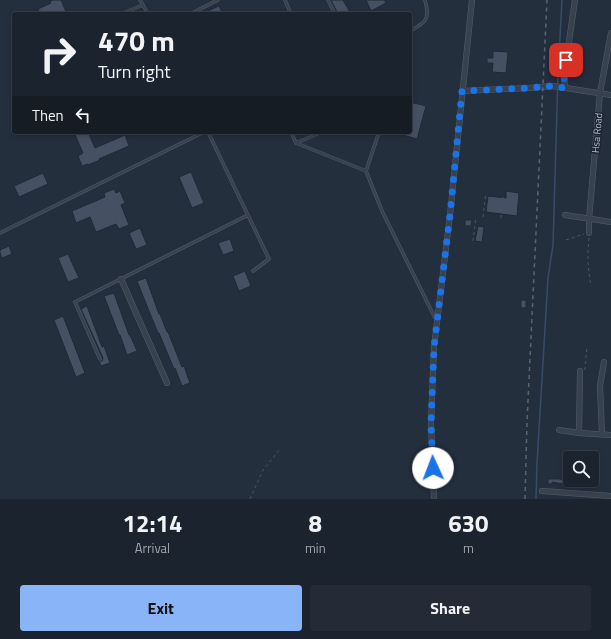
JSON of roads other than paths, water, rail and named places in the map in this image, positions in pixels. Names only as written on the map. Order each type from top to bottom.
[{"type":"street","points":[[434,499],[431,424],[434,347],[450,215],[472,0]]},
{"type":"street","points":[[563,88],[575,0]]},
{"type":"street","name":"Hsa Road","points":[[589,233],[600,93],[611,33]]},
{"type":"street","points":[[462,91],[553,86],[611,95]]},
{"type":"street","points":[[565,216],[611,222]]},
{"type":"street","points":[[120,279],[167,383]]},
{"type":"street","points":[[602,434],[600,386],[604,362]]},
{"type":"street","points":[[579,433],[580,371]]},
{"type":"street","points":[[559,430],[611,435]]},
{"type":"street","points":[[542,491],[611,496]]},
{"type":"lane","points":[[140,0],[147,12]]},
{"type":"lane","points":[[194,12],[218,0]]},
{"type":"lane","points":[[285,0],[290,12]]},
{"type":"lane","points":[[328,0],[334,12]]},
{"type":"lane","points":[[412,30],[423,24],[428,12],[425,0]]},
{"type":"lane","points":[[125,12],[143,4]]},
{"type":"lane","points":[[0,233],[200,134]]},
{"type":"lane","points":[[209,134],[268,259],[253,271]]},
{"type":"lane","points":[[292,134],[296,143],[366,171]]},
{"type":"lane","points":[[296,143],[317,134]]},
{"type":"lane","points":[[378,134],[366,171],[382,211],[437,320]]},
{"type":"lane","points":[[100,359],[75,302],[248,215]]},
{"type":"waterway","points":[[536,499],[548,278],[553,245],[558,75],[562,0]]},
{"type":"railway","points":[[525,499],[527,422],[547,0]]}]
